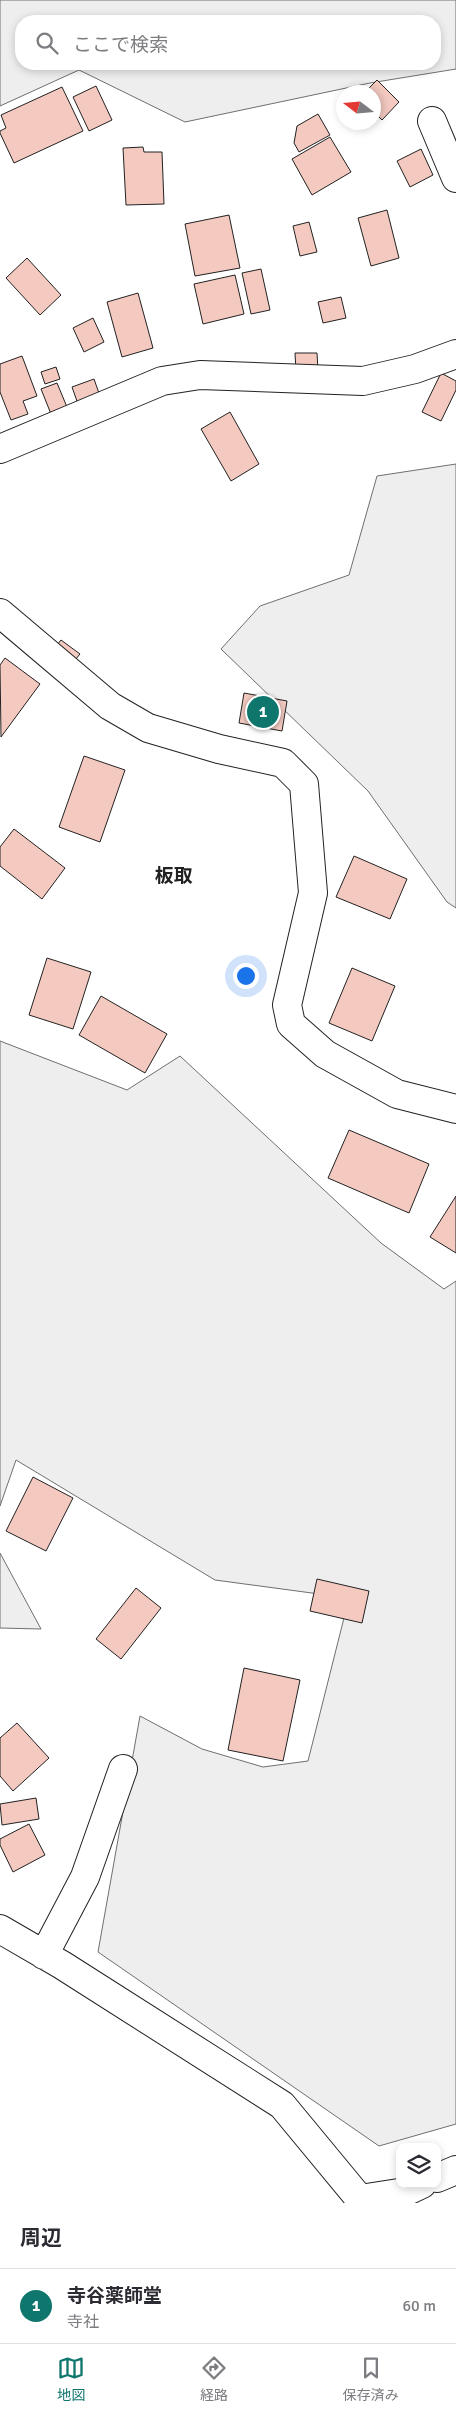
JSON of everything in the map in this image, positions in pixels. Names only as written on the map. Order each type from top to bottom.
[{"type":"street","points":[[432,121],[456,178]]},
{"type":"street","points":[[0,450],[162,381],[200,375],[363,381],[415,369],[456,354]]},
{"type":"street","points":[[0,612],[110,706],[148,728],[219,749],[283,763],[304,784],[313,892],[288,1005],[291,1024],[326,1054],[397,1094],[456,1109]]},
{"type":"street","points":[[44,1955],[85,1877],[123,1769]]},
{"type":"street","points":[[0,1929],[282,2104],[362,2201],[405,2192],[414,2188]]},
{"type":"street","points":[[441,2176],[456,2170]]},
{"type":"shaded area","points":[[0,0],[456,0],[456,69],[361,85],[336,85],[336,90],[185,122],[79,70],[0,106]]},
{"type":"shaded area","points":[[456,464],[456,908],[447,902],[368,791],[221,649],[260,606],[349,575],[377,476]]},
{"type":"shaded area","points":[[0,1041],[127,1090],[180,1056],[381,1243],[444,1289],[456,1281],[456,2124],[379,2146],[98,1952],[140,1716],[202,1749],[263,1767],[308,1761],[349,1598],[215,1580],[16,1460],[0,1506]]},
{"type":"shaded area","points":[[0,1553],[41,1629],[0,1628]]},
{"type":"building","points":[[377,80],[399,102],[382,120],[381,85],[372,85]]},
{"type":"building","points":[[96,86],[112,120],[89,131],[73,97]]},
{"type":"building","points":[[62,87],[83,131],[14,163],[0,133],[0,131],[6,128],[1,115]]},
{"type":"building","points":[[318,114],[330,135],[299,152],[294,143],[297,126]]},
{"type":"building","points":[[330,137],[351,172],[312,195],[292,159]]},
{"type":"building","points":[[143,147],[144,152],[162,152],[164,204],[126,205],[123,148]]},
{"type":"building","points":[[421,149],[433,175],[410,187],[397,161]]},
{"type":"building","points":[[387,210],[399,258],[371,266],[358,218]]},
{"type":"building","points":[[229,215],[240,268],[195,276],[185,224]]},
{"type":"building","points":[[309,222],[317,252],[300,256],[293,226]]},
{"type":"building","points":[[27,258],[61,295],[40,315],[6,278]]},
{"type":"building","points":[[261,269],[270,310],[251,314],[242,273]]},
{"type":"building","points":[[235,275],[244,314],[203,324],[194,284]]},
{"type":"building","points":[[138,293],[153,348],[122,357],[107,302]]},
{"type":"building","points":[[341,297],[346,318],[323,323],[318,302]]},
{"type":"building","points":[[93,318],[104,342],[84,352],[73,328]]},
{"type":"building","points":[[295,353],[317,353],[318,370],[296,371]]},
{"type":"building","points":[[22,356],[37,396],[23,401],[28,414],[11,420],[0,392],[0,364]]},
{"type":"building","points":[[56,367],[60,379],[45,384],[41,372]]},
{"type":"building","points":[[441,373],[456,381],[456,390],[441,421],[422,412]]},
{"type":"building","points":[[94,379],[100,396],[78,404],[72,387]]},
{"type":"building","points":[[57,383],[67,407],[51,414],[41,389]]},
{"type":"building","points":[[230,412],[259,464],[231,481],[201,429]]},
{"type":"building","points":[[61,640],[80,654],[71,665],[53,650]]},
{"type":"building","points":[[5,658],[40,684],[1,737],[0,665]]},
{"type":"building","points":[[244,693],[287,701],[282,731],[239,723]]},
{"type":"building","points":[[84,756],[125,770],[100,842],[59,827]]},
{"type":"building","points":[[14,829],[65,868],[42,899],[0,866],[0,847]]},
{"type":"building","points":[[354,856],[407,879],[390,919],[336,897]]},
{"type":"building","points":[[47,958],[91,972],[73,1029],[29,1015]]},
{"type":"building","points":[[352,968],[395,986],[372,1041],[329,1023]]},
{"type":"building","points":[[101,996],[167,1034],[145,1073],[79,1035]]},
{"type":"building","points":[[349,1130],[429,1164],[409,1213],[328,1178]]},
{"type":"building","points":[[456,1196],[456,1253],[430,1237]]},
{"type":"building","points":[[33,1477],[73,1498],[46,1551],[6,1531]]},
{"type":"building","points":[[317,1579],[369,1591],[362,1623],[310,1611]]},
{"type":"building","points":[[136,1588],[161,1608],[121,1659],[96,1639]]},
{"type":"building","points":[[244,1668],[300,1680],[283,1761],[228,1750]]},
{"type":"building","points":[[17,1723],[49,1758],[13,1791],[0,1776],[0,1738]]},
{"type":"building","points":[[36,1798],[39,1819],[2,1825],[0,1804]]},
{"type":"building","points":[[29,1824],[45,1855],[13,1872],[0,1845],[0,1839]]},
{"type":"place","name":"寺谷薬師堂","points":[[263,712]]},
{"type":"district","name":"板取","points":[[174,876]]}]
